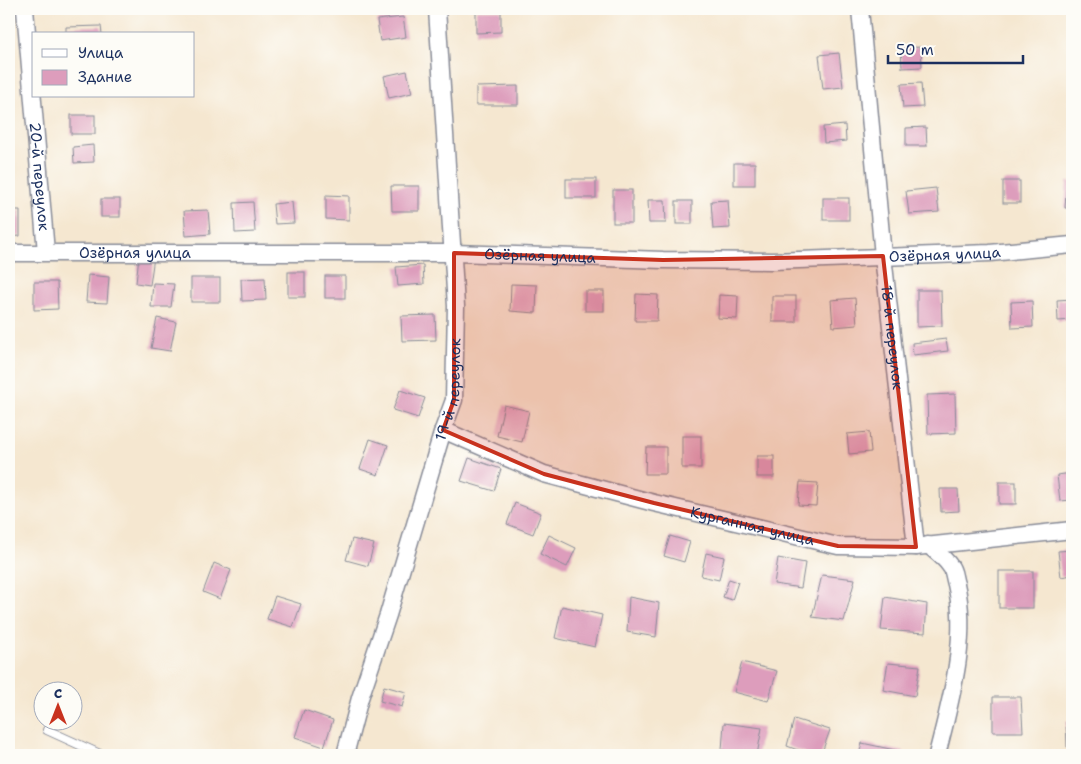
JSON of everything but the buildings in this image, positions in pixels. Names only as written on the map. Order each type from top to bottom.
[{"type":"street","name":"20-й переулок","points":[[25,9],[32,90]]},
{"type":"street","name":"19-й переулок","points":[[345,755],[360,698],[454,400],[456,306],[454,253],[436,9]]},
{"type":"street","name":"18-й переулок","points":[[860,9],[883,256],[922,546]]},
{"type":"street","name":"20-й переулок","points":[[33,98],[46,252]]},
{"type":"street","name":"Озёрная улица","points":[[9,253],[454,253],[772,261],[990,253],[1072,245]]},
{"type":"street","name":"Курганная улица","points":[[444,430],[544,474],[838,546],[922,546],[1072,530]]},
{"type":"street","points":[[922,546],[951,567],[960,614],[958,659],[937,755]]},
{"type":"lane","points":[[51,732],[102,755]]},
{"type":"highlighted area","points":[[454,253],[663,260],[883,256],[916,547],[838,546],[654,503],[544,474],[443,430],[454,400]]}]
